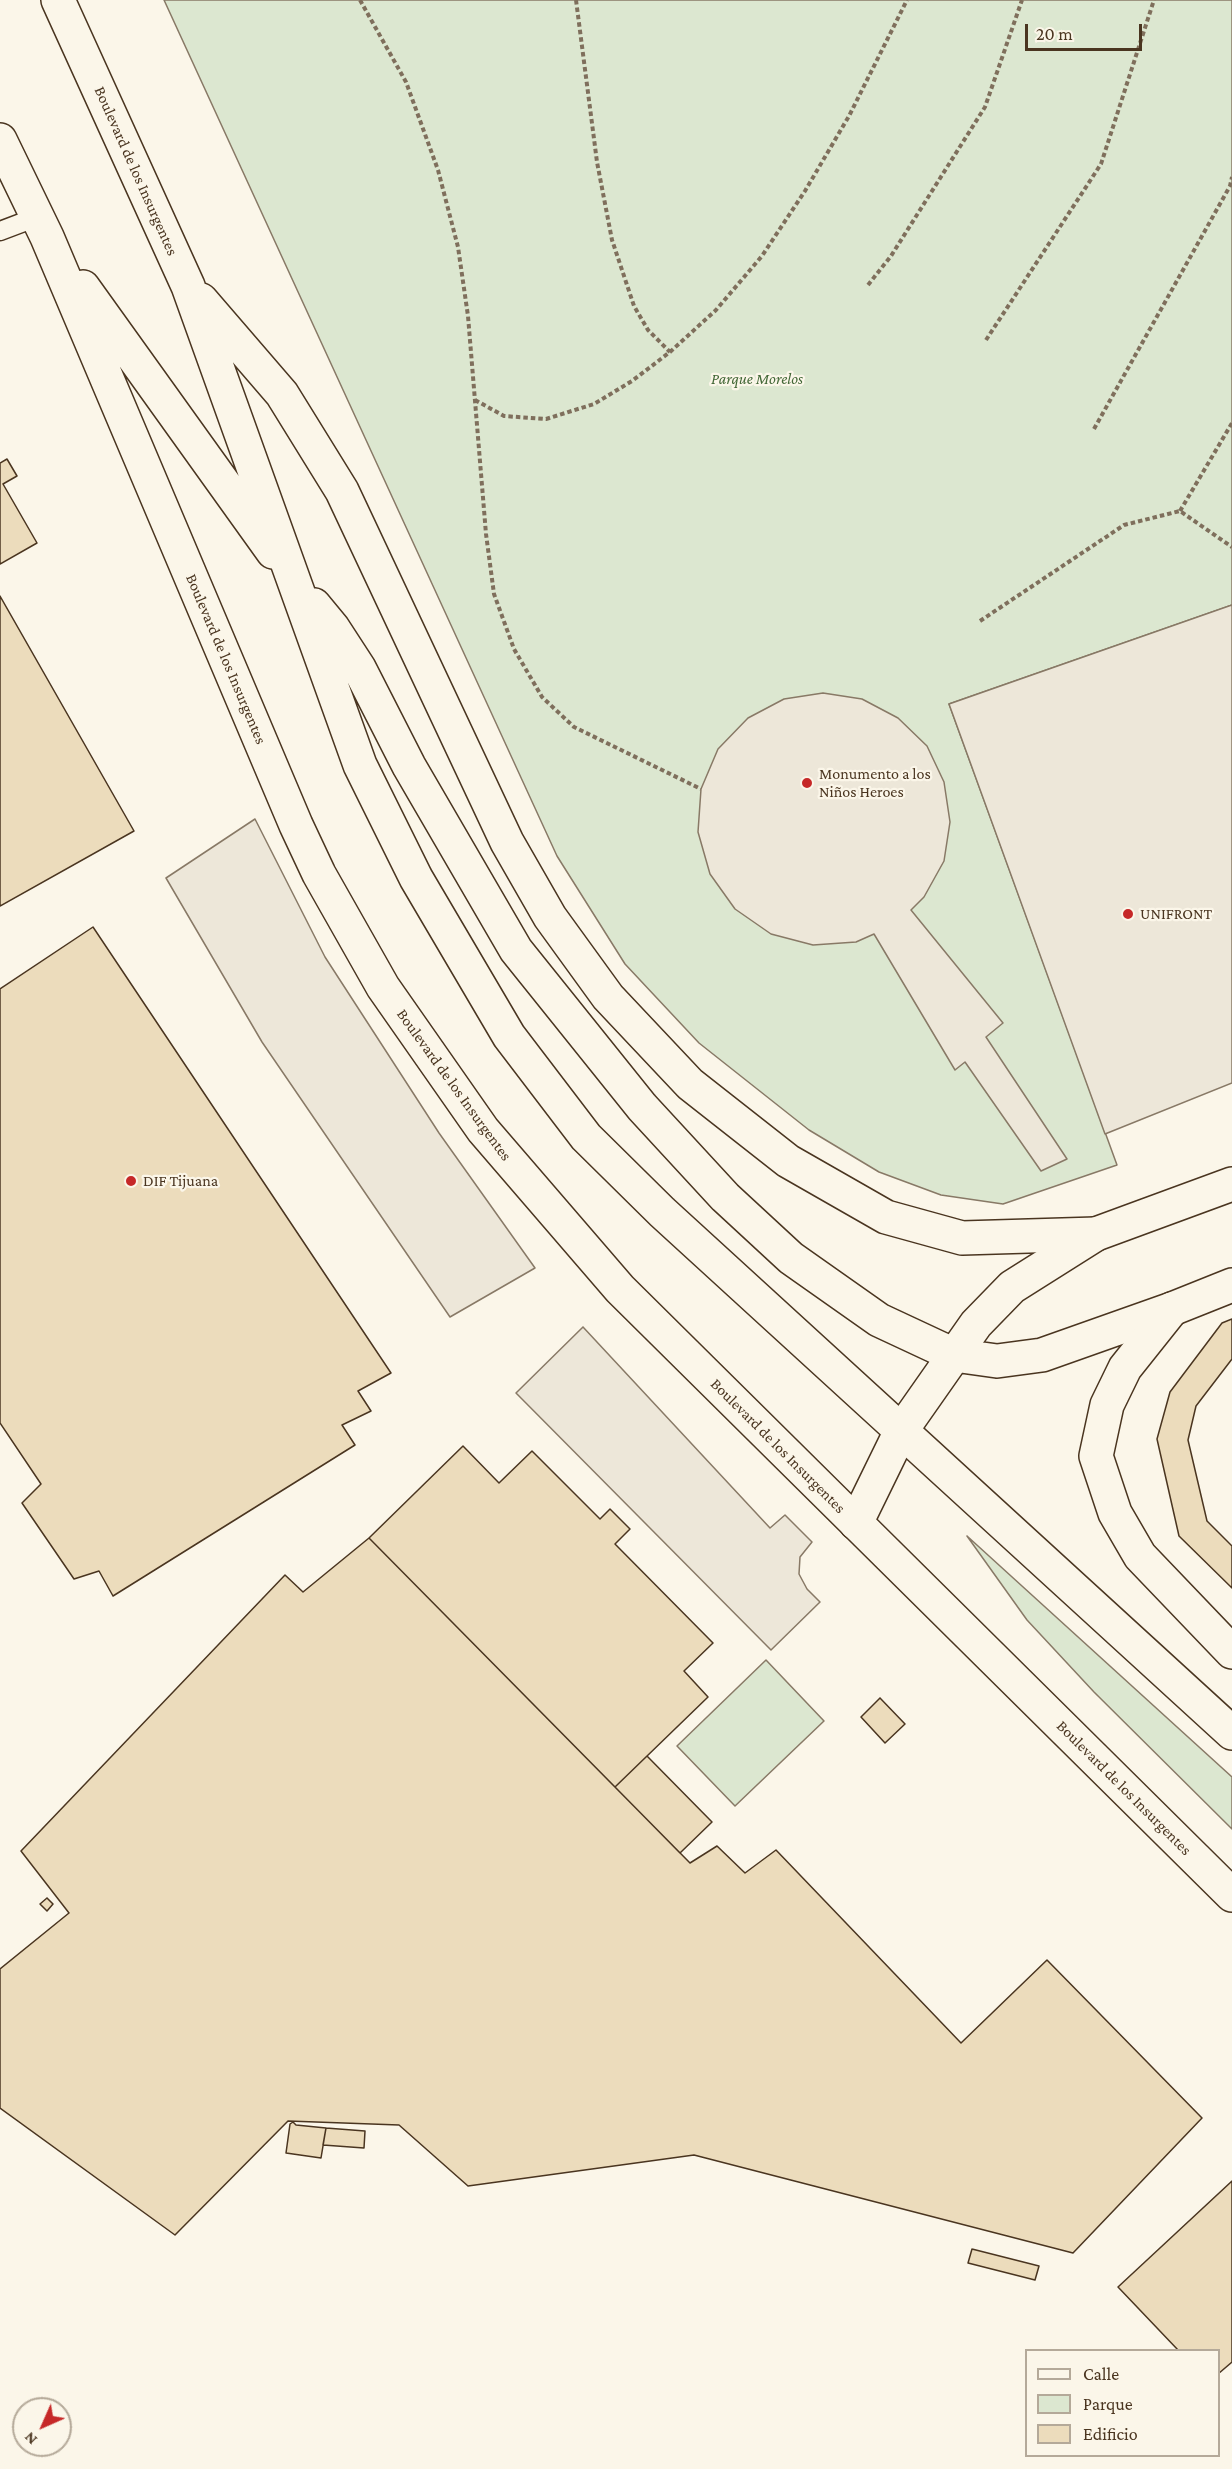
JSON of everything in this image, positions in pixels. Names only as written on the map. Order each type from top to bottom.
[{"type":"main road","name":"Boulevard de los Insurgentes","points":[[58,0],[188,286],[360,765],[416,878],[510,1036],[586,1137],[662,1212],[1232,1733]]},
{"type":"main road","name":"Boulevard de los Insurgentes","points":[[0,140],[42,227],[296,825],[319,874],[383,987],[483,1130],[620,1289],[1232,1895]]},
{"type":"main road","points":[[42,227],[297,585],[333,628],[359,668],[409,766],[516,950],[642,1107],[725,1197],[791,1258],[879,1320],[954,1355],[997,1360],[1042,1355],[1232,1285]]},
{"type":"main road","points":[[188,286],[282,394],[342,491],[507,842],[550,917],[608,997],[690,1084],[788,1161],[886,1217],[962,1238],[1096,1234]]},
{"type":"main road","points":[[856,1523],[901,1431],[976,1324],[1012,1287],[1096,1234],[1232,1184]]},
{"type":"main road","points":[[1172,1309],[1125,1368],[1107,1405],[1096,1456],[1115,1513],[1140,1556],[1232,1652]]},
{"type":"lane","points":[[0,231],[42,227]]},
{"type":"path","points":[[360,0],[406,82],[438,170],[458,247],[468,316],[494,594],[514,649],[542,697],[574,727],[701,789]]},
{"type":"path","points":[[576,0],[597,162],[612,240],[634,306],[648,330],[670,352]]},
{"type":"path","points":[[475,400],[504,416],[546,419],[594,404],[632,381],[670,352],[716,310],[762,256],[806,191],[849,116],[907,0]]},
{"type":"path","points":[[868,285],[891,256],[985,107],[1022,0]]},
{"type":"path","points":[[986,340],[1101,164],[1154,0]]},
{"type":"path","points":[[1094,429],[1231,187],[1232,177]]},
{"type":"path","points":[[980,621],[1124,525],[1180,511],[1232,423]]},
{"type":"path","points":[[1180,511],[1232,547]]},
{"type":"green space","name":"Parque Morelos","points":[[164,0],[1232,0],[1232,605],[949,704],[1117,1165],[1003,1204],[941,1195],[879,1172],[809,1130],[699,1043],[625,964],[557,856]]},
{"type":"green space","points":[[967,1536],[1232,1777],[1232,1829],[1094,1692],[1027,1620]]},
{"type":"green space","points":[[766,1660],[824,1721],[735,1806],[677,1746]]},
{"type":"shaded area","name":"UNIFRONT","points":[[1232,605],[1232,1083],[1105,1134],[949,704]]},
{"type":"shaded area","points":[[823,693],[862,699],[898,718],[927,746],[944,782],[950,822],[944,861],[924,897],[911,910],[1003,1023],[986,1037],[1067,1159],[1041,1171],[965,1062],[955,1070],[874,934],[856,942],[813,945],[771,934],[735,909],[710,874],[698,832],[701,789],[718,749],[748,718],[784,699]]},
{"type":"shaded area","points":[[255,819],[325,957],[439,1133],[535,1268],[450,1317],[262,1042],[166,878]]},
{"type":"shaded area","points":[[583,1327],[770,1528],[785,1515],[812,1542],[800,1557],[799,1574],[807,1589],[820,1602],[771,1650],[516,1393]]},
{"type":"building","points":[[7,459],[17,476],[3,484],[37,543],[0,564],[0,463]]},
{"type":"building","points":[[0,596],[134,831],[0,906]]},
{"type":"building","name":"DIF Tijuana","points":[[93,927],[391,1373],[358,1391],[371,1411],[342,1425],[355,1445],[113,1596],[99,1571],[74,1579],[22,1503],[41,1484],[0,1423],[0,989]]},
{"type":"building","points":[[1232,1319],[1232,1359],[1196,1406],[1188,1440],[1207,1521],[1232,1546],[1232,1588],[1179,1536],[1157,1439],[1170,1392],[1222,1323]]},
{"type":"building","points":[[463,1446],[499,1483],[532,1451],[600,1519],[610,1509],[630,1529],[615,1544],[713,1643],[684,1671],[708,1697],[615,1787],[369,1538]]},
{"type":"building","points":[[369,1538],[690,1863],[717,1846],[745,1873],[776,1850],[961,2043],[1047,1960],[1202,2118],[1073,2253],[694,2155],[468,2186],[399,2125],[288,2121],[175,2235],[0,2108],[0,1969],[69,1913],[21,1851],[285,1575],[303,1592]]},
{"type":"building","points":[[880,1698],[905,1724],[885,1743],[861,1717]]},
{"type":"building","points":[[647,1756],[712,1822],[680,1853],[615,1787]]},
{"type":"building","points":[[47,1898],[53,1904],[47,1911],[40,1904]]},
{"type":"building","points":[[293,2122],[296,2125],[326,2128],[321,2158],[286,2153],[290,2124]]},
{"type":"building","points":[[326,2128],[365,2131],[364,2148],[323,2145]]},
{"type":"building","points":[[1232,2181],[1232,2362],[1220,2372],[1220,2349],[1177,2349],[1118,2287]]},
{"type":"building","points":[[972,2249],[1039,2266],[1035,2280],[968,2263]]},
{"type":"place","name":"Monumento a los Niños Heroes","points":[[807,783]]},
{"type":"place","name":"UNIFRONT","points":[[1128,914]]},
{"type":"place","name":"DIF Tijuana","points":[[131,1181]]}]
